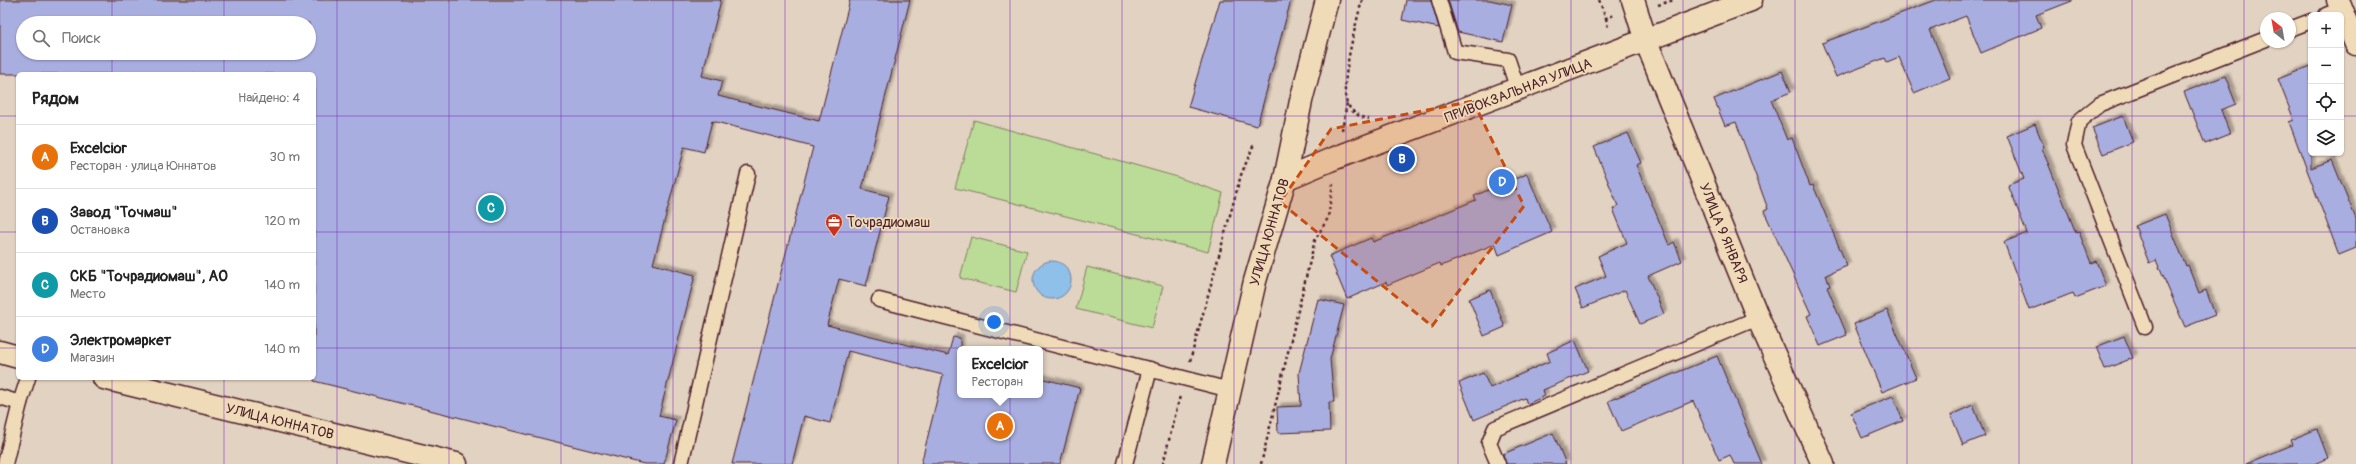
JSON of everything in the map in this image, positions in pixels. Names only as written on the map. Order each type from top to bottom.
[{"type":"street","name":"УЛИЦА ЮННАТОВ","points":[[1213,464],[1255,281],[1285,179],[1301,101],[1327,0]]},
{"type":"street","name":"УЛИЦА 9 ЯНВАРЯ","points":[[1633,0],[1646,41],[1758,318],[1823,464]]},
{"type":"street","name":"ПРИВОКЗАЛЬНАЯ УЛИЦА","points":[[1285,179],[1751,0]]},
{"type":"street","points":[[2335,8],[2356,44]]},
{"type":"street","points":[[0,352],[16,356]]},
{"type":"street","name":"УЛИЦА ЮННАТОВ","points":[[112,380],[456,464]]},
{"type":"lane","points":[[1439,0],[1455,52],[1508,60],[1518,90]]},
{"type":"lane","points":[[2296,27],[2308,22]]},
{"type":"lane","points":[[2145,327],[2074,145],[2079,121],[2100,104],[2260,41]]},
{"type":"lane","points":[[681,464],[748,174]]},
{"type":"lane","points":[[879,300],[1230,390]]},
{"type":"lane","points":[[1498,464],[1489,443],[1495,428],[1758,318]]},
{"type":"lane","points":[[1125,464],[1150,369]]},
{"type":"lane","points":[[5,464],[27,380]]},
{"type":"lane","points":[[0,397],[20,403]]},
{"type":"path","points":[[1261,464],[1315,240],[1328,218],[1347,102],[1344,86],[1362,0]]},
{"type":"path","points":[[1606,18],[1609,26],[1607,31]]},
{"type":"path","points":[[1347,102],[1356,115],[1375,120]]},
{"type":"path","points":[[1163,464],[1240,175],[1254,144]]},
{"type":"highlighted area","points":[[1473,101],[1524,206],[1432,326],[1280,202],[1331,129]]},
{"type":"green space","points":[[974,120],[1174,176],[1223,193],[1208,252],[955,188]]},
{"type":"green space","points":[[971,237],[1027,251],[1016,292],[960,278]]},
{"type":"green space","points":[[1087,267],[1163,286],[1152,328],[1076,309]]},
{"type":"water","points":[[1048,261],[1056,261],[1066,266],[1070,273],[1070,287],[1066,294],[1056,299],[1048,299],[1038,294],[1036,291],[1033,284],[1033,276],[1038,266],[1041,264]]},
{"type":"building","points":[[0,0],[721,0],[702,76],[722,81],[718,96],[819,121],[850,0],[910,0],[862,189],[889,196],[866,286],[839,279],[827,325],[948,355],[953,337],[960,338],[960,346],[957,346],[957,398],[1043,398],[1043,379],[1080,388],[1060,464],[921,464],[943,375],[848,351],[830,423],[804,416],[792,464],[732,464],[813,147],[712,121],[704,152],[684,147],[653,264],[695,275],[659,416],[676,420],[664,464],[644,464],[314,381],[316,380],[316,72],[16,72],[16,74],[0,74]]},
{"type":"building","points":[[1220,0],[1291,0],[1257,126],[1188,107]]},
{"type":"building","points":[[1406,0],[1431,0],[1439,28],[1402,20]]},
{"type":"building","points":[[1448,0],[1490,0],[1512,5],[1503,42],[1458,32]]},
{"type":"building","points":[[1936,0],[2072,1],[2036,15],[2041,28],[1981,53],[1966,16],[1930,30],[1950,78],[1914,93],[1899,57],[1887,62],[1885,58],[1836,77],[1822,43]]},
{"type":"building","points":[[2308,67],[2308,156],[2311,156],[2311,168],[2332,160],[2356,219],[2356,248],[2339,255],[2289,122],[2294,120],[2278,79]]},
{"type":"building","points":[[1782,71],[1791,92],[1771,100],[1787,140],[1792,138],[1810,186],[1813,185],[1847,266],[1826,275],[1830,286],[1827,287],[1847,335],[1820,346],[1807,316],[1811,314],[1764,211],[1768,209],[1736,122],[1725,126],[1714,99]]},
{"type":"building","points":[[2225,76],[2236,104],[2221,110],[2230,134],[2205,144],[2184,92]]},
{"type":"building","points":[[2123,116],[2133,142],[2103,154],[2092,128]]},
{"type":"building","points":[[2035,124],[2044,147],[2042,148],[2076,233],[2079,232],[2091,263],[2096,261],[2106,286],[2075,298],[2073,293],[2029,310],[2004,242],[2027,233],[2008,185],[2024,179],[2007,136]]},
{"type":"building","points":[[1628,133],[1641,163],[1636,165],[1669,245],[1674,242],[1682,261],[1648,276],[1664,314],[1640,324],[1625,290],[1583,308],[1575,289],[1606,276],[1598,256],[1627,243],[1613,209],[1618,206],[1594,147]]},
{"type":"building","points":[[1527,174],[1552,232],[1499,255],[1495,244],[1441,266],[1440,263],[1387,285],[1386,282],[1347,299],[1329,256],[1371,238],[1373,242],[1476,200],[1474,196]]},
{"type":"building","points":[[2165,214],[2186,266],[2188,265],[2199,293],[2206,290],[2215,315],[2185,327],[2156,260],[2149,263],[2135,226]]},
{"type":"building","points":[[1490,290],[1505,327],[1484,336],[1469,299]]},
{"type":"building","points":[[1318,299],[1344,305],[1330,359],[1334,402],[1329,402],[1330,431],[1278,433],[1277,407],[1301,406],[1299,373]]},
{"type":"building","points":[[1887,310],[1916,378],[1882,392],[1854,324]]},
{"type":"building","points":[[2124,336],[2133,358],[2105,369],[2096,347]]},
{"type":"building","points":[[1575,340],[1588,371],[1543,390],[1545,396],[1527,404],[1525,398],[1474,420],[1459,383],[1483,373],[1490,388],[1550,361],[1547,353]]},
{"type":"building","points":[[1717,356],[1762,464],[1734,464],[1730,455],[1719,460],[1693,401],[1621,431],[1608,401]]},
{"type":"building","points":[[1893,396],[1903,421],[1862,438],[1851,413]]},
{"type":"building","points":[[1973,405],[1985,436],[1963,445],[1951,415]]},
{"type":"building","points":[[2317,429],[2328,458],[2314,464],[2246,464],[2292,445],[2290,440]]},
{"type":"building","points":[[1553,433],[1566,464],[1506,464],[1503,454]]},
{"type":"place","name":"Завод \"Точмаш\"","points":[[1402,159]]},
{"type":"place","name":"Электромаркет","points":[[1502,182]]},
{"type":"place","name":"СКБ \"Точрадиомаш\", АО","points":[[491,208]]},
{"type":"place","name":"Точрадиомаш","points":[[834,237]]},
{"type":"place","name":"Excelcior","points":[[1000,426]]}]
